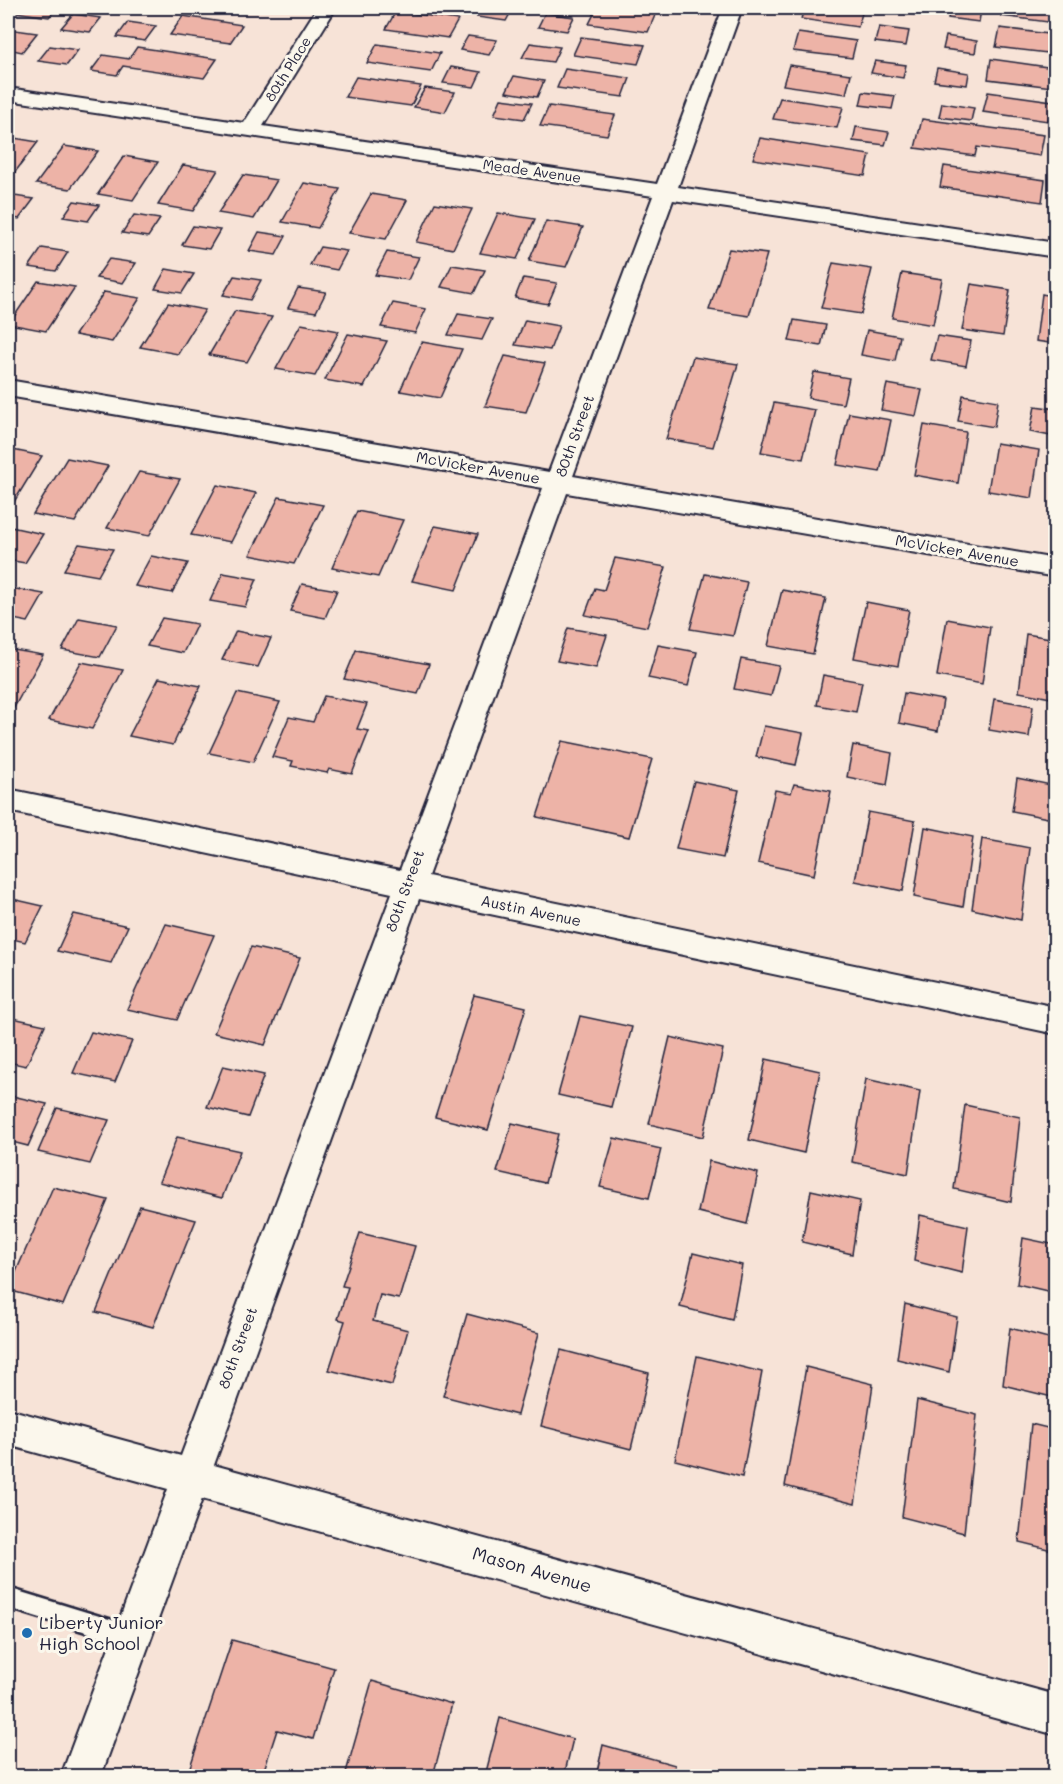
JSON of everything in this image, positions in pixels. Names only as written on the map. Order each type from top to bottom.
[{"type":"street","name":"80th Place","points":[[250,130],[326,8]]},
{"type":"street","name":"80th Street","points":[[81,1776],[407,885],[733,8]]},
{"type":"street","name":"Meade Avenue","points":[[8,94],[1056,250]]},
{"type":"street","name":"McVicker Avenue","points":[[8,388],[1056,568]]},
{"type":"street","name":"Austin Avenue","points":[[8,800],[1056,1021]]},
{"type":"street","name":"Mason Avenue","points":[[8,1427],[1056,1715]]},
{"type":"lane","points":[[8,1598],[132,1636]]},
{"type":"building","points":[[8,8],[57,8],[49,17],[8,11]]},
{"type":"building","points":[[482,8],[513,8],[506,21],[477,17]]},
{"type":"building","points":[[597,8],[656,13],[648,32],[589,24]]},
{"type":"building","points":[[804,8],[863,10],[858,27],[801,19]]},
{"type":"building","points":[[887,8],[918,8],[917,15],[886,11]]},
{"type":"building","points":[[950,8],[981,10],[979,22],[948,18]]},
{"type":"building","points":[[1002,8],[1056,8],[1056,23],[1001,16]]},
{"type":"building","points":[[396,11],[458,20],[448,38],[386,29]]},
{"type":"building","points":[[545,13],[574,17],[567,31],[538,27]]},
{"type":"building","points":[[73,14],[101,18],[90,32],[61,28]]},
{"type":"building","points":[[183,16],[242,25],[230,43],[170,35]]},
{"type":"building","points":[[128,22],[156,26],[145,41],[117,37]]},
{"type":"building","points":[[879,27],[909,31],[906,46],[875,42]]},
{"type":"building","points":[[1000,28],[1056,35],[1056,54],[996,47]]},
{"type":"building","points":[[8,29],[37,33],[22,52],[8,49]]},
{"type":"building","points":[[798,33],[856,41],[852,58],[793,51]]},
{"type":"building","points":[[468,36],[497,40],[489,55],[460,50]]},
{"type":"building","points":[[946,36],[977,41],[975,53],[943,49]]},
{"type":"building","points":[[581,37],[645,45],[638,64],[573,55]]},
{"type":"building","points":[[530,43],[560,47],[553,62],[522,58]]},
{"type":"building","points":[[377,44],[440,53],[431,72],[367,63]]},
{"type":"building","points":[[50,46],[78,50],[67,65],[38,61]]},
{"type":"building","points":[[137,47],[217,59],[204,78],[123,66],[117,75],[91,71],[103,55],[129,59]]},
{"type":"building","points":[[991,59],[1054,68],[1052,87],[988,79]]},
{"type":"building","points":[[875,61],[906,65],[903,78],[871,73]]},
{"type":"building","points":[[789,65],[851,74],[846,94],[783,85]]},
{"type":"building","points":[[451,67],[481,72],[474,87],[443,83]]},
{"type":"building","points":[[937,68],[969,73],[967,85],[934,81]]},
{"type":"building","points":[[565,69],[630,78],[623,97],[557,88]]},
{"type":"building","points":[[514,76],[544,81],[537,97],[506,92]]},
{"type":"building","points":[[356,77],[421,86],[411,106],[345,97]]},
{"type":"building","points":[[425,88],[455,92],[445,112],[414,107]]},
{"type":"building","points":[[863,92],[895,96],[892,109],[860,105]]},
{"type":"building","points":[[988,92],[1052,101],[1048,121],[983,112]]},
{"type":"building","points":[[780,98],[843,107],[837,128],[773,119]]},
{"type":"building","points":[[501,99],[532,103],[524,119],[494,115]]},
{"type":"building","points":[[942,103],[974,108],[971,121],[939,117]]},
{"type":"building","points":[[549,106],[615,115],[607,135],[540,126]]},
{"type":"building","points":[[922,119],[1044,135],[1040,156],[977,147],[975,156],[915,148]]},
{"type":"building","points":[[856,127],[889,132],[885,145],[853,141]]},
{"type":"building","points":[[8,137],[38,142],[9,180],[8,180]]},
{"type":"building","points":[[760,138],[870,155],[865,176],[753,159]]},
{"type":"building","points":[[64,146],[98,151],[70,189],[36,184]]},
{"type":"building","points":[[124,156],[158,162],[133,200],[98,194]]},
{"type":"building","points":[[183,165],[218,170],[193,211],[158,205]]},
{"type":"building","points":[[944,166],[1045,180],[1042,202],[940,187]]},
{"type":"building","points":[[243,175],[277,180],[254,219],[218,213]]},
{"type":"building","points":[[304,183],[340,189],[318,228],[282,222]]},
{"type":"building","points":[[371,194],[407,200],[386,239],[349,233]]},
{"type":"building","points":[[8,195],[34,199],[19,219],[8,217]]},
{"type":"building","points":[[74,201],[99,205],[88,221],[63,217]]},
{"type":"building","points":[[435,203],[472,209],[453,249],[416,242]]},
{"type":"building","points":[[498,213],[535,219],[517,259],[480,253]]},
{"type":"building","points":[[134,215],[160,219],[148,237],[122,233]]},
{"type":"building","points":[[546,221],[583,227],[566,267],[529,261]]},
{"type":"building","points":[[193,226],[220,230],[209,249],[182,245]]},
{"type":"building","points":[[259,232],[286,236],[276,255],[249,251]]},
{"type":"building","points":[[320,247],[347,251],[337,270],[310,265]]},
{"type":"building","points":[[42,248],[68,252],[56,271],[29,267]]},
{"type":"building","points":[[729,249],[767,254],[749,316],[709,310]]},
{"type":"building","points":[[387,252],[419,257],[408,280],[375,275]]},
{"type":"building","points":[[109,259],[136,263],[123,283],[96,278]]},
{"type":"building","points":[[833,263],[872,269],[861,314],[821,308]]},
{"type":"building","points":[[452,265],[485,270],[474,293],[441,287]]},
{"type":"building","points":[[166,269],[194,274],[182,293],[155,289]]},
{"type":"building","points":[[902,273],[942,279],[933,325],[892,318]]},
{"type":"building","points":[[234,276],[261,280],[250,300],[223,295]]},
{"type":"building","points":[[523,278],[557,283],[548,304],[515,298]]},
{"type":"building","points":[[38,281],[75,287],[46,331],[9,324]]},
{"type":"building","points":[[971,284],[1010,290],[1003,336],[962,330]]},
{"type":"building","points":[[298,288],[326,292],[316,312],[288,308]]},
{"type":"building","points":[[104,292],[140,298],[112,342],[75,335]]},
{"type":"building","points":[[1042,294],[1056,297],[1056,344],[1036,341]]},
{"type":"building","points":[[168,303],[205,310],[178,354],[140,347]]},
{"type":"building","points":[[393,303],[426,309],[415,333],[381,327]]},
{"type":"building","points":[[235,311],[272,317],[247,362],[209,355]]},
{"type":"building","points":[[458,314],[492,319],[482,340],[448,335]]},
{"type":"building","points":[[525,320],[559,326],[550,350],[515,345]]},
{"type":"building","points":[[794,320],[826,325],[821,346],[789,341]]},
{"type":"building","points":[[301,324],[339,331],[315,376],[276,369]]},
{"type":"building","points":[[867,330],[900,336],[895,361],[861,355]]},
{"type":"building","points":[[348,334],[387,341],[364,387],[325,380]]},
{"type":"building","points":[[937,336],[971,341],[966,366],[931,360]]},
{"type":"building","points":[[422,342],[462,349],[440,398],[400,391]]},
{"type":"building","points":[[505,356],[545,363],[526,412],[485,406]]},
{"type":"building","points":[[693,357],[738,364],[713,447],[666,439]]},
{"type":"building","points":[[814,372],[849,378],[843,404],[808,398]]},
{"type":"building","points":[[887,384],[922,390],[916,416],[881,410]]},
{"type":"building","points":[[963,395],[998,401],[994,427],[958,421]]},
{"type":"building","points":[[774,403],[815,410],[803,459],[761,452]]},
{"type":"building","points":[[1035,406],[1056,409],[1056,437],[1030,432]]},
{"type":"building","points":[[849,413],[891,420],[880,472],[837,465]]},
{"type":"building","points":[[924,425],[966,432],[958,483],[914,475]]},
{"type":"building","points":[[996,443],[1039,450],[1032,498],[988,491]]},
{"type":"building","points":[[8,449],[42,456],[9,510],[8,510]]},
{"type":"building","points":[[67,458],[108,466],[75,522],[33,514]]},
{"type":"building","points":[[139,472],[180,479],[149,536],[107,528]]},
{"type":"building","points":[[217,485],[256,493],[231,542],[191,535]]},
{"type":"building","points":[[279,497],[323,505],[294,564],[250,555]]},
{"type":"building","points":[[357,511],[403,520],[378,577],[332,568]]},
{"type":"building","points":[[435,526],[478,534],[456,590],[412,581]]},
{"type":"building","points":[[11,527],[43,534],[25,563],[8,560],[8,533]]},
{"type":"building","points":[[79,544],[113,549],[98,576],[64,570]]},
{"type":"building","points":[[151,556],[188,563],[172,593],[135,586]]},
{"type":"building","points":[[615,558],[666,567],[647,627],[585,615],[595,588],[604,590]]},
{"type":"building","points":[[223,573],[257,579],[245,607],[210,601]]},
{"type":"building","points":[[705,574],[747,582],[733,636],[690,629]]},
{"type":"building","points":[[302,584],[337,590],[325,618],[290,611]]},
{"type":"building","points":[[10,588],[44,594],[28,622],[8,618]]},
{"type":"building","points":[[782,590],[826,598],[813,654],[768,646]]},
{"type":"building","points":[[866,602],[909,610],[898,666],[854,658]]},
{"type":"building","points":[[79,618],[117,625],[100,657],[62,650]]},
{"type":"building","points":[[162,618],[197,624],[183,653],[147,646]]},
{"type":"building","points":[[947,619],[990,627],[982,684],[937,676]]},
{"type":"building","points":[[568,628],[607,635],[596,668],[557,661]]},
{"type":"building","points":[[236,631],[271,638],[258,667],[222,660]]},
{"type":"building","points":[[1026,634],[1056,639],[1056,699],[1019,692]]},
{"type":"building","points":[[658,645],[697,652],[688,686],[648,678]]},
{"type":"building","points":[[8,649],[43,655],[11,713],[8,713]]},
{"type":"building","points":[[356,650],[429,664],[418,694],[344,679]]},
{"type":"building","points":[[741,659],[779,666],[771,696],[734,689]]},
{"type":"building","points":[[81,662],[123,670],[92,729],[49,720]]},
{"type":"building","points":[[823,675],[862,682],[856,712],[817,705]]},
{"type":"building","points":[[159,678],[201,686],[173,745],[129,736]]},
{"type":"building","points":[[237,693],[280,702],[253,762],[209,753]]},
{"type":"building","points":[[904,693],[943,700],[938,731],[899,723]]},
{"type":"building","points":[[324,696],[367,704],[357,729],[369,731],[352,774],[329,769],[327,773],[291,766],[293,761],[272,757],[289,717],[313,722]]},
{"type":"building","points":[[994,699],[1033,706],[1029,737],[989,730]]},
{"type":"building","points":[[764,726],[803,733],[796,765],[756,757]]},
{"type":"building","points":[[562,741],[652,759],[629,837],[537,817]]},
{"type":"building","points":[[853,745],[892,753],[887,785],[847,777]]},
{"type":"building","points":[[1017,778],[1056,786],[1053,819],[1012,811]]},
{"type":"building","points":[[694,781],[739,790],[723,858],[676,849]]},
{"type":"building","points":[[794,784],[831,791],[814,875],[758,863],[775,790],[791,793]]},
{"type":"building","points":[[868,812],[915,821],[903,891],[855,881]]},
{"type":"building","points":[[925,827],[973,837],[963,907],[914,897]]},
{"type":"building","points":[[982,839],[1030,848],[1021,920],[972,909]]},
{"type":"building","points":[[8,898],[43,906],[25,942],[8,938]]},
{"type":"building","points":[[74,914],[128,926],[111,963],[57,951]]},
{"type":"building","points":[[166,924],[214,935],[177,1020],[127,1009]]},
{"type":"building","points":[[251,947],[300,958],[265,1045],[214,1033]]},
{"type":"building","points":[[474,995],[526,1007],[488,1130],[435,1117]]},
{"type":"building","points":[[580,1016],[632,1027],[611,1107],[558,1095]]},
{"type":"building","points":[[8,1017],[45,1025],[26,1066],[8,1062]]},
{"type":"building","points":[[91,1032],[132,1041],[115,1082],[73,1073]]},
{"type":"building","points":[[670,1037],[723,1049],[703,1137],[649,1124]]},
{"type":"building","points":[[766,1059],[820,1071],[804,1153],[749,1140]]},
{"type":"building","points":[[223,1066],[264,1075],[248,1117],[207,1107]]},
{"type":"building","points":[[866,1079],[920,1091],[908,1174],[852,1162]]},
{"type":"building","points":[[8,1095],[47,1104],[28,1146],[8,1141]]},
{"type":"building","points":[[965,1105],[1020,1117],[1011,1202],[954,1189]]},
{"type":"building","points":[[57,1108],[109,1120],[90,1164],[38,1152]]},
{"type":"building","points":[[512,1123],[558,1134],[545,1183],[497,1172]]},
{"type":"building","points":[[177,1137],[240,1151],[222,1198],[159,1182]]},
{"type":"building","points":[[614,1138],[661,1149],[649,1198],[600,1187]]},
{"type":"building","points":[[709,1161],[758,1173],[747,1224],[698,1212]]},
{"type":"building","points":[[53,1187],[108,1200],[63,1305],[8,1290]]},
{"type":"building","points":[[811,1190],[860,1201],[852,1254],[802,1242]]},
{"type":"building","points":[[140,1206],[196,1220],[153,1327],[96,1312]]},
{"type":"building","points":[[920,1215],[968,1226],[962,1273],[914,1261]]},
{"type":"building","points":[[360,1233],[415,1246],[399,1299],[380,1295],[373,1321],[408,1330],[392,1385],[329,1370],[345,1321],[338,1319],[348,1287],[342,1286]]},
{"type":"building","points":[[1023,1238],[1056,1245],[1056,1293],[1017,1284]]},
{"type":"building","points":[[693,1253],[742,1265],[732,1320],[680,1307]]},
{"type":"building","points":[[905,1304],[957,1317],[949,1372],[897,1359]]},
{"type":"building","points":[[467,1314],[539,1333],[517,1415],[443,1396]]},
{"type":"building","points":[[1010,1328],[1056,1340],[1056,1398],[1003,1385]]},
{"type":"building","points":[[561,1350],[649,1373],[631,1449],[541,1426]]},
{"type":"building","points":[[697,1356],[762,1372],[742,1477],[675,1460]]},
{"type":"building","points":[[806,1367],[873,1384],[855,1504],[785,1486]]},
{"type":"building","points":[[917,1400],[977,1415],[964,1533],[902,1517]]},
{"type":"building","points":[[1031,1424],[1056,1430],[1056,1551],[1019,1542]]},
{"type":"building","points":[[232,1640],[334,1668],[313,1739],[277,1730],[262,1776],[187,1776]]},
{"type":"building","points":[[372,1681],[452,1704],[433,1776],[345,1776]]},
{"type":"building","points":[[500,1718],[573,1739],[564,1776],[485,1776]]},
{"type":"building","points":[[603,1745],[675,1765],[673,1776],[596,1776]]},
{"type":"place","name":"Liberty Junior High School","points":[[27,1633]]}]
